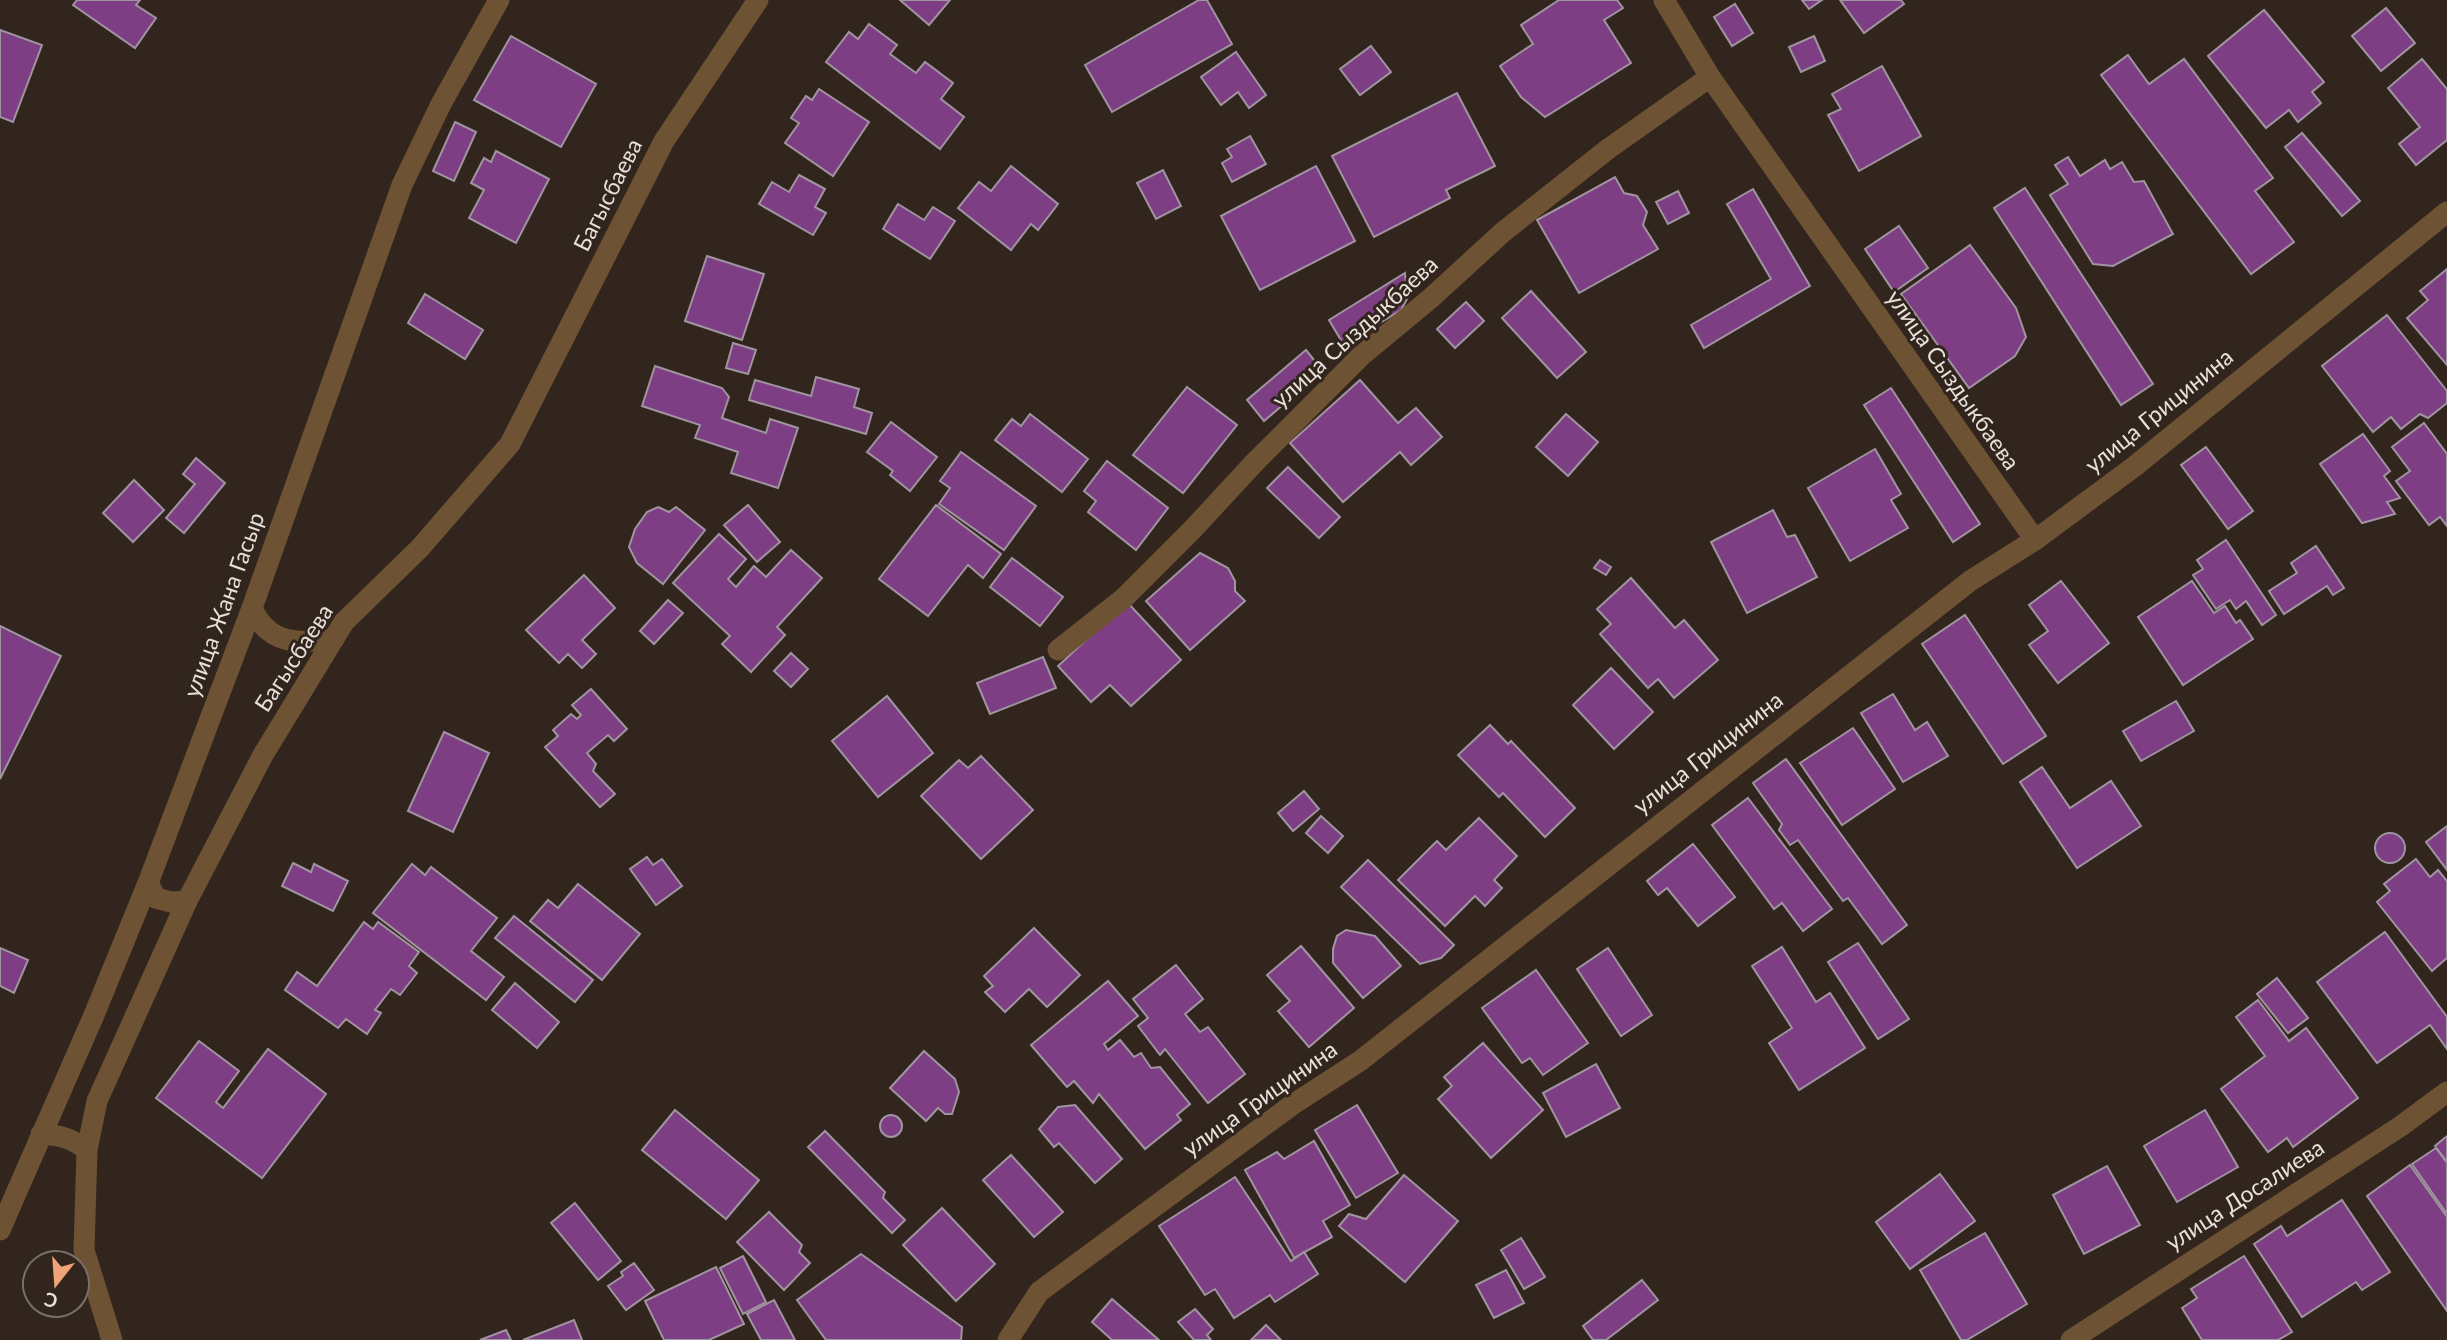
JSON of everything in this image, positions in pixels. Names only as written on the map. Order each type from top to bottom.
[{"type":"street","name":"улица Жана Гасыр","points":[[0,1230],[94,1015],[148,883],[252,608],[402,185],[441,104],[499,0]]},
{"type":"street","name":"Багысбаева","points":[[112,1340],[84,1250],[87,1150],[97,1101],[187,901],[263,755],[344,622],[420,548],[510,444],[664,141],[758,0]]},
{"type":"street","name":"улица Сыздыкбаева","points":[[1664,0],[1710,77],[2035,540]]},
{"type":"street","name":"улица Сыздыкбаева","points":[[1058,650],[1124,598],[1361,356],[1431,298],[1513,224],[1608,149],[1710,77]]},
{"type":"street","name":"улица Грицинина","points":[[1008,1340],[1039,1292],[1292,1105],[1360,1061],[1970,581],[2035,540],[2136,466],[2447,212]]},
{"type":"street","points":[[252,608],[258,622],[276,636],[296,643],[334,639]]},
{"type":"street","points":[[148,883],[156,898],[172,902],[187,901]]},
{"type":"street","name":"улица Досалиева","points":[[2071,1340],[2401,1126],[2447,1092]]},
{"type":"street","points":[[41,1134],[72,1139],[87,1150]]},
{"type":"building","points":[[77,0],[140,0],[136,5],[156,18],[135,48],[73,5]]},
{"type":"building","points":[[900,0],[950,0],[929,25]]},
{"type":"building","points":[[1199,0],[1207,0],[1232,44],[1112,112],[1085,65]]},
{"type":"building","points":[[1559,0],[1617,0],[1623,8],[1604,20],[1631,63],[1545,117],[1521,97],[1500,66],[1533,44],[1521,25]]},
{"type":"building","points":[[1802,0],[1822,0],[1809,9]]},
{"type":"building","points":[[1840,0],[1901,0],[1904,4],[1864,33]]},
{"type":"building","points":[[1735,4],[1753,33],[1732,46],[1714,17]]},
{"type":"building","points":[[2386,8],[2415,43],[2381,71],[2352,36]]},
{"type":"building","points":[[2264,10],[2324,82],[2312,92],[2321,103],[2298,122],[2289,110],[2266,128],[2208,56]]},
{"type":"building","points":[[869,24],[897,45],[890,54],[916,73],[925,62],[953,83],[941,99],[964,117],[940,149],[826,62],[849,32],[858,39]]},
{"type":"building","points":[[0,30],[42,45],[13,122],[0,117]]},
{"type":"building","points":[[511,36],[596,84],[561,147],[474,100]]},
{"type":"building","points":[[1814,36],[1825,61],[1801,72],[1789,47]]},
{"type":"building","points":[[1371,46],[1391,72],[1360,95],[1340,69]]},
{"type":"building","points":[[1236,52],[1266,95],[1249,108],[1238,92],[1221,105],[1201,77]]},
{"type":"building","points":[[2128,55],[2149,84],[2184,59],[2273,178],[2255,191],[2294,242],[2251,274],[2101,75]]},
{"type":"building","points":[[2422,59],[2447,89],[2447,140],[2416,165],[2399,144],[2420,127],[2388,88]]},
{"type":"building","points":[[1882,66],[1921,136],[1859,171],[1828,115],[1841,109],[1832,94]]},
{"type":"building","points":[[819,89],[869,122],[833,176],[785,143],[799,123],[791,118],[806,96],[812,100]]},
{"type":"building","points":[[1457,93],[1495,166],[1446,190],[1450,198],[1374,237],[1332,156]]},
{"type":"building","points":[[455,122],[476,132],[454,181],[433,171]]},
{"type":"building","points":[[2302,133],[2360,201],[2342,216],[2285,147]]},
{"type":"building","points":[[1250,136],[1266,164],[1232,182],[1222,163],[1232,157],[1227,149]]},
{"type":"building","points":[[496,151],[549,179],[516,243],[469,218],[484,190],[471,183],[484,158],[491,162]]},
{"type":"building","points":[[2068,157],[2080,176],[2105,160],[2110,169],[2122,162],[2134,182],[2144,181],[2173,234],[2113,266],[2093,264],[2050,195],[2068,184],[2055,165]]},
{"type":"building","points":[[1011,166],[1058,204],[1038,230],[1031,224],[1011,250],[958,208],[979,182],[991,191]]},
{"type":"building","points":[[1316,166],[1355,241],[1260,290],[1221,216]]},
{"type":"building","points":[[1163,170],[1181,206],[1156,219],[1137,183]]},
{"type":"building","points":[[799,175],[825,189],[815,207],[826,213],[813,235],[759,204],[772,182],[789,192]]},
{"type":"building","points":[[1615,177],[1624,193],[1637,196],[1647,212],[1643,225],[1658,249],[1579,293],[1537,220]]},
{"type":"building","points":[[2025,188],[2153,384],[2121,405],[1994,208]]},
{"type":"building","points":[[1753,189],[1810,286],[1704,348],[1691,325],[1771,279],[1727,204]]},
{"type":"building","points":[[1678,191],[1689,213],[1668,224],[1656,202]]},
{"type":"building","points":[[898,204],[924,220],[933,207],[955,221],[930,259],[883,229]]},
{"type":"building","points":[[1899,226],[1928,268],[1894,292],[1865,249]]},
{"type":"building","points":[[1970,245],[2016,308],[2026,337],[2015,356],[1969,388],[1901,294]]},
{"type":"building","points":[[707,256],[764,274],[742,340],[685,321]]},
{"type":"building","points":[[2447,269],[2447,365],[2407,318],[2428,300],[2420,291]]},
{"type":"building","points":[[1405,273],[1407,299],[1401,310],[1344,345],[1329,320]]},
{"type":"building","points":[[1531,291],[1586,352],[1557,378],[1502,318]]},
{"type":"building","points":[[425,294],[483,330],[465,359],[408,323]]},
{"type":"building","points":[[1466,302],[1484,321],[1455,348],[1437,329]]},
{"type":"building","points":[[2387,315],[2447,391],[2447,403],[2428,418],[2420,414],[2401,429],[2391,417],[2373,432],[2322,366]]},
{"type":"building","points":[[733,343],[756,350],[748,374],[726,368]]},
{"type":"building","points":[[1306,350],[1323,371],[1264,421],[1247,400]]},
{"type":"building","points":[[655,366],[722,388],[729,397],[722,418],[766,433],[770,419],[798,428],[778,488],[731,473],[738,452],[695,438],[700,425],[642,406]]},
{"type":"building","points":[[816,377],[859,389],[854,407],[872,413],[866,434],[749,400],[755,380],[811,396]]},
{"type":"building","points":[[1360,380],[1398,423],[1416,408],[1442,437],[1411,465],[1400,452],[1343,502],[1290,443]]},
{"type":"building","points":[[1187,387],[1237,425],[1183,493],[1133,455]]},
{"type":"building","points":[[1891,388],[1980,524],[1953,542],[1864,405]]},
{"type":"building","points":[[1030,414],[1088,459],[1062,492],[995,440],[1012,419],[1021,426]]},
{"type":"building","points":[[1566,414],[1598,442],[1568,476],[1536,447]]},
{"type":"building","points":[[891,422],[937,457],[910,491],[890,475],[893,471],[867,452]]},
{"type":"building","points":[[2424,423],[2447,454],[2447,526],[2440,517],[2429,525],[2396,481],[2410,471],[2392,447]]},
{"type":"building","points":[[2363,434],[2390,471],[2384,476],[2400,498],[2387,502],[2395,514],[2362,523],[2320,464]]},
{"type":"building","points":[[2206,447],[2253,511],[2228,529],[2181,465]]},
{"type":"building","points":[[1875,449],[1901,494],[1891,500],[1908,528],[1850,561],[1808,488]]},
{"type":"building","points":[[961,452],[1036,506],[1004,550],[939,504],[950,488],[940,481]]},
{"type":"building","points":[[196,458],[225,483],[184,533],[166,518],[195,484],[183,474]]},
{"type":"building","points":[[1107,461],[1168,508],[1136,550],[1088,512],[1096,501],[1084,491]]},
{"type":"building","points":[[1288,467],[1340,517],[1319,538],[1267,488]]},
{"type":"building","points":[[134,480],[164,510],[133,542],[103,513]]},
{"type":"building","points":[[748,505],[780,542],[757,562],[724,525]]},
{"type":"building","points":[[936,505],[1001,554],[983,578],[968,565],[928,616],[879,579]]},
{"type":"building","points":[[658,507],[669,512],[676,507],[705,530],[663,584],[637,563],[629,547],[635,529],[647,512]]},
{"type":"building","points":[[1773,510],[1787,537],[1795,535],[1817,577],[1747,613],[1711,542]]},
{"type":"building","points":[[719,534],[746,559],[728,579],[736,587],[754,566],[766,577],[791,550],[822,578],[777,627],[785,635],[751,672],[722,644],[730,636],[673,583]]},
{"type":"building","points":[[2226,540],[2276,615],[2262,625],[2246,601],[2236,609],[2230,600],[2216,609],[2193,575],[2203,569],[2197,560]]},
{"type":"building","points":[[2316,546],[2344,588],[2333,595],[2327,586],[2284,614],[2269,591],[2297,573],[2291,563]]},
{"type":"building","points":[[1200,553],[1228,568],[1235,581],[1235,591],[1245,601],[1190,650],[1146,601]]},
{"type":"building","points":[[1012,558],[1063,597],[1040,626],[990,587]]},
{"type":"building","points":[[1600,560],[1611,567],[1606,575],[1594,568]]},
{"type":"building","points":[[584,575],[615,608],[582,640],[596,654],[582,668],[568,654],[559,663],[526,630]]},
{"type":"building","points":[[1631,578],[1675,628],[1684,620],[1718,660],[1674,698],[1658,679],[1648,688],[1600,634],[1611,624],[1597,609]]},
{"type":"building","points":[[2061,581],[2109,643],[2058,683],[2029,645],[2048,631],[2029,605]]},
{"type":"building","points":[[2192,581],[2214,613],[2225,606],[2236,623],[2240,620],[2253,639],[2183,685],[2138,617]]},
{"type":"building","points":[[668,600],[683,613],[654,644],[640,631]]},
{"type":"building","points":[[1127,602],[1181,660],[1131,706],[1110,685],[1091,702],[1058,666]]},
{"type":"building","points":[[1965,615],[2046,736],[2003,764],[1922,644]]},
{"type":"building","points":[[0,626],[61,656],[0,779]]},
{"type":"building","points":[[791,653],[808,669],[791,687],[774,671]]},
{"type":"building","points":[[1043,657],[1056,688],[990,714],[977,683]]},
{"type":"building","points":[[1611,668],[1653,712],[1614,749],[1573,705]]},
{"type":"building","points":[[591,689],[627,729],[614,741],[608,735],[587,753],[596,764],[593,771],[615,794],[600,807],[545,747],[558,736],[553,730],[571,714],[577,719],[581,715],[572,705]]},
{"type":"building","points":[[1893,694],[1915,730],[1927,722],[1948,756],[1903,782],[1861,713]]},
{"type":"building","points":[[887,696],[933,753],[878,797],[832,741]]},
{"type":"building","points":[[2176,701],[2194,731],[2141,761],[2123,731]]},
{"type":"building","points":[[1490,725],[1508,744],[1511,741],[1575,808],[1545,837],[1503,793],[1499,797],[1458,755]]},
{"type":"building","points":[[1853,728],[1895,789],[1842,825],[1800,763]]},
{"type":"building","points":[[444,732],[489,753],[453,832],[408,811]]},
{"type":"building","points":[[981,756],[1033,810],[981,859],[921,796],[959,760],[968,768]]},
{"type":"building","points":[[1786,759],[1907,925],[1882,944],[1848,898],[1843,901],[1798,840],[1790,845],[1779,830],[1782,824],[1753,783]]},
{"type":"building","points":[[2042,767],[2070,808],[2111,781],[2141,826],[2077,868],[2020,782]]},
{"type":"building","points":[[1304,791],[1319,809],[1293,831],[1278,813]]},
{"type":"building","points":[[1748,798],[1832,909],[1803,931],[1782,903],[1774,909],[1712,825]]},
{"type":"building","points":[[1321,816],[1343,836],[1328,853],[1306,833]]},
{"type":"building","points":[[1479,818],[1517,856],[1494,880],[1502,888],[1485,906],[1475,896],[1445,926],[1398,880],[1437,841],[1446,850]]},
{"type":"building","points":[[2447,826],[2447,870],[2426,842]]},
{"type":"building","points":[[2390,833],[2401,837],[2405,848],[2401,859],[2390,863],[2379,859],[2375,848],[2379,837]]},
{"type":"building","points":[[1693,844],[1735,897],[1698,926],[1667,888],[1658,895],[1647,881]]},
{"type":"building","points":[[647,857],[653,865],[662,859],[682,886],[656,905],[630,869]]},
{"type":"building","points":[[2416,859],[2430,877],[2438,870],[2447,881],[2447,958],[2432,971],[2377,902],[2390,891],[2384,884]]},
{"type":"building","points":[[1368,860],[1454,945],[1441,958],[1420,964],[1341,887]]},
{"type":"building","points":[[293,863],[311,872],[314,864],[348,881],[333,911],[282,886]]},
{"type":"building","points":[[412,864],[425,875],[431,867],[497,918],[471,951],[504,977],[486,1000],[373,913]]},
{"type":"building","points":[[578,884],[640,934],[602,980],[530,921],[548,900],[558,908]]},
{"type":"building","points":[[514,916],[593,980],[575,1002],[495,938]]},
{"type":"building","points":[[364,922],[373,929],[378,922],[419,952],[409,966],[417,973],[400,995],[391,989],[375,1010],[381,1013],[367,1034],[346,1019],[338,1028],[285,990],[297,972],[317,986]]},
{"type":"building","points":[[1034,928],[1080,975],[1047,1007],[1029,989],[1005,1012],[985,992],[993,986],[984,976]]},
{"type":"building","points":[[1346,930],[1375,936],[1401,966],[1363,998],[1333,963],[1337,936]]},
{"type":"building","points":[[2385,932],[2447,1017],[2447,1049],[2430,1025],[2377,1063],[2317,982]]},
{"type":"building","points":[[1858,943],[1909,1019],[1878,1039],[1828,962]]},
{"type":"building","points":[[1301,946],[1354,1008],[1309,1047],[1278,1011],[1290,1001],[1267,975]]},
{"type":"building","points":[[1782,947],[1816,1002],[1830,993],[1865,1048],[1799,1090],[1769,1043],[1792,1028],[1752,966]]},
{"type":"building","points":[[0,948],[28,960],[14,993],[0,986]]},
{"type":"building","points":[[1608,948],[1652,1015],[1621,1036],[1577,969]]},
{"type":"building","points":[[1176,965],[1203,999],[1185,1014],[1200,1032],[1208,1027],[1245,1074],[1208,1103],[1165,1049],[1160,1055],[1138,1026],[1148,1018],[1133,999]]},
{"type":"building","points":[[1536,970],[1588,1043],[1543,1075],[1530,1058],[1522,1063],[1482,1008]]},
{"type":"building","points":[[2277,978],[2308,1018],[2288,1033],[2257,994]]},
{"type":"building","points":[[1108,981],[1138,1016],[1104,1044],[1108,1050],[1120,1040],[1134,1057],[1141,1053],[1151,1068],[1160,1067],[1190,1104],[1177,1115],[1181,1120],[1145,1149],[1099,1094],[1093,1103],[1074,1081],[1067,1087],[1031,1045]]},
{"type":"building","points":[[515,983],[559,1022],[537,1048],[492,1010]]},
{"type":"building","points":[[2258,1000],[2289,1041],[2306,1028],[2358,1098],[2293,1147],[2287,1138],[2268,1152],[2221,1089],[2265,1056],[2236,1017]]},
{"type":"building","points":[[199,1041],[239,1071],[216,1102],[223,1108],[268,1049],[326,1094],[262,1178],[156,1098]]},
{"type":"building","points":[[1483,1043],[1543,1110],[1491,1158],[1438,1099],[1452,1086],[1444,1077]]},
{"type":"building","points":[[924,1051],[955,1079],[959,1092],[952,1114],[945,1114],[938,1108],[926,1121],[890,1088]]},
{"type":"building","points":[[1596,1064],[1620,1108],[1566,1137],[1543,1093]]},
{"type":"building","points":[[1075,1105],[1122,1159],[1095,1183],[1059,1143],[1054,1147],[1039,1129],[1058,1107]]},
{"type":"building","points":[[1357,1105],[1398,1173],[1356,1198],[1315,1130]]},
{"type":"building","points":[[675,1110],[759,1180],[726,1219],[642,1150]]},
{"type":"building","points":[[2205,1110],[2238,1167],[2177,1202],[2144,1146]]},
{"type":"building","points":[[891,1115],[899,1118],[902,1126],[899,1134],[891,1137],[883,1134],[880,1126],[883,1118]]},
{"type":"building","points":[[825,1131],[885,1192],[883,1198],[905,1220],[892,1233],[808,1147]]},
{"type":"building","points":[[2447,1136],[2447,1162],[2435,1146]]},
{"type":"building","points":[[1314,1141],[1350,1205],[1323,1221],[1332,1237],[1294,1258],[1245,1170],[1277,1152],[1284,1159]]},
{"type":"building","points":[[2436,1148],[2447,1163],[2447,1214],[2412,1164]]},
{"type":"building","points":[[1011,1155],[1063,1212],[1034,1237],[983,1180]]},
{"type":"building","points":[[2410,1165],[2447,1217],[2447,1311],[2367,1196]]},
{"type":"building","points":[[2107,1166],[2140,1225],[2084,1254],[2053,1195]]},
{"type":"building","points":[[1940,1174],[1975,1221],[1910,1269],[1876,1222]]},
{"type":"building","points":[[1404,1175],[1458,1221],[1405,1282],[1339,1226],[1349,1214],[1366,1219]]},
{"type":"building","points":[[1235,1177],[1291,1261],[1304,1252],[1318,1274],[1275,1302],[1270,1295],[1234,1318],[1215,1289],[1205,1295],[1159,1226]]},
{"type":"building","points":[[2342,1200],[2390,1272],[2362,1290],[2356,1282],[2302,1317],[2254,1244],[2281,1226],[2287,1236]]},
{"type":"building","points":[[575,1203],[621,1261],[598,1280],[551,1223]]},
{"type":"building","points":[[942,1208],[995,1264],[956,1301],[903,1245]]},
{"type":"building","points":[[769,1212],[802,1245],[799,1252],[810,1263],[784,1290],[737,1242]]},
{"type":"building","points":[[1985,1233],[2027,1304],[1967,1340],[1961,1340],[1920,1270]]},
{"type":"building","points":[[1521,1238],[1545,1277],[1524,1289],[1501,1250]]},
{"type":"building","points":[[861,1254],[962,1327],[961,1340],[826,1340],[797,1300]]},
{"type":"building","points":[[743,1256],[766,1302],[743,1314],[720,1268]]},
{"type":"building","points":[[2244,1256],[2292,1332],[2278,1340],[2202,1340],[2182,1308],[2197,1298],[2191,1289]]},
{"type":"building","points":[[634,1263],[654,1290],[626,1310],[608,1286],[623,1276],[621,1272]]},
{"type":"building","points":[[716,1267],[744,1324],[709,1340],[664,1340],[645,1301]]},
{"type":"building","points":[[1506,1270],[1524,1303],[1494,1318],[1476,1285]]},
{"type":"building","points":[[1642,1280],[1658,1300],[1606,1340],[1593,1340],[1583,1326]]},
{"type":"building","points":[[1112,1299],[1159,1340],[1112,1340],[1092,1322]]},
{"type":"building","points":[[774,1300],[795,1340],[761,1340],[747,1314]]},
{"type":"building","points":[[1195,1309],[1213,1329],[1207,1335],[1211,1340],[1194,1340],[1178,1322]]},
{"type":"building","points":[[574,1320],[582,1340],[523,1340]]},
{"type":"building","points":[[1266,1325],[1281,1340],[1251,1340]]},
{"type":"building","points":[[506,1330],[511,1340],[480,1340]]}]
